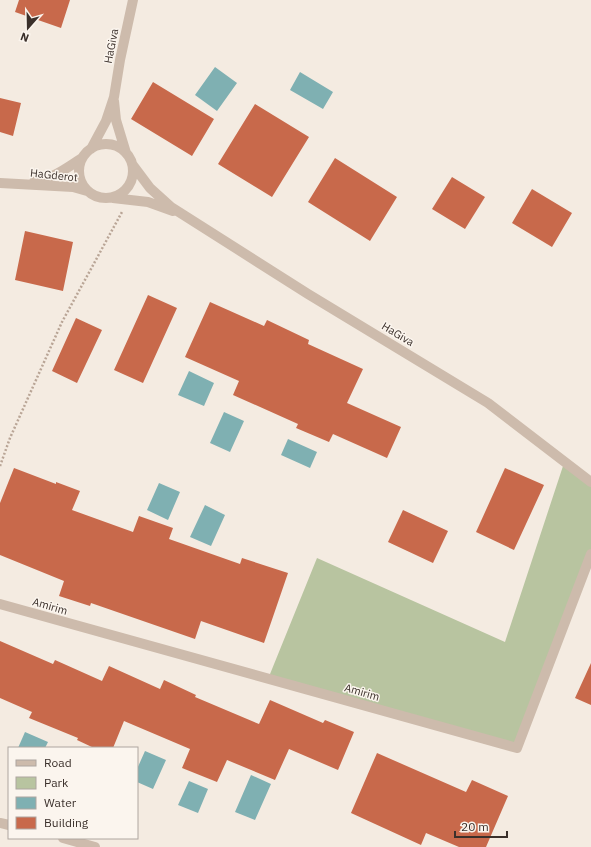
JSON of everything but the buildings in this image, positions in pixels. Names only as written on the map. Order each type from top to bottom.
[{"type":"street","name":"HaGiva","points":[[91,148],[106,121],[114,97],[120,60],[133,0]]},
{"type":"street","name":"HaGiva","points":[[114,97],[116,120],[126,153]]},
{"type":"street","points":[[105,144],[114,145],[126,153],[132,164],[134,172],[130,185],[121,194],[113,198],[99,198],[87,192],[79,175],[79,166],[82,158],[91,148],[105,144]]},
{"type":"street","name":"HaGderot","points":[[18,184],[42,180],[69,167],[82,158]]},
{"type":"street","name":"HaGiva","points":[[132,164],[150,188],[172,207],[315,298],[488,403],[591,482]]},
{"type":"street","name":"HaGderot","points":[[0,183],[73,187],[87,192]]},
{"type":"street","name":"HaGiva","points":[[113,198],[148,202],[186,216]]},
{"type":"street","name":"Amirim","points":[[0,604],[517,748],[591,554]]},
{"type":"street","points":[[67,839],[95,847]]},
{"type":"path","points":[[0,466],[10,438],[62,322],[129,200]]},
{"type":"green space","points":[[564,463],[591,482],[591,554],[517,748],[268,679],[317,558],[505,642]]},
{"type":"water","points":[[215,67],[237,83],[217,111],[195,95]]},
{"type":"water","points":[[300,72],[333,92],[323,109],[290,90]]},
{"type":"water","points":[[189,371],[214,383],[204,406],[178,395]]},
{"type":"water","points":[[224,412],[244,421],[230,452],[210,443]]},
{"type":"water","points":[[288,439],[317,452],[310,468],[281,455]]},
{"type":"water","points":[[159,483],[180,492],[168,520],[147,510]]},
{"type":"water","points":[[205,505],[225,515],[211,546],[190,537]]},
{"type":"water","points":[[25,732],[48,742],[46,747],[18,747]]},
{"type":"water","points":[[145,751],[166,760],[153,789],[138,782],[138,767]]},
{"type":"water","points":[[251,775],[271,784],[255,820],[235,812]]},
{"type":"water","points":[[189,781],[208,789],[198,813],[178,805]]}]
